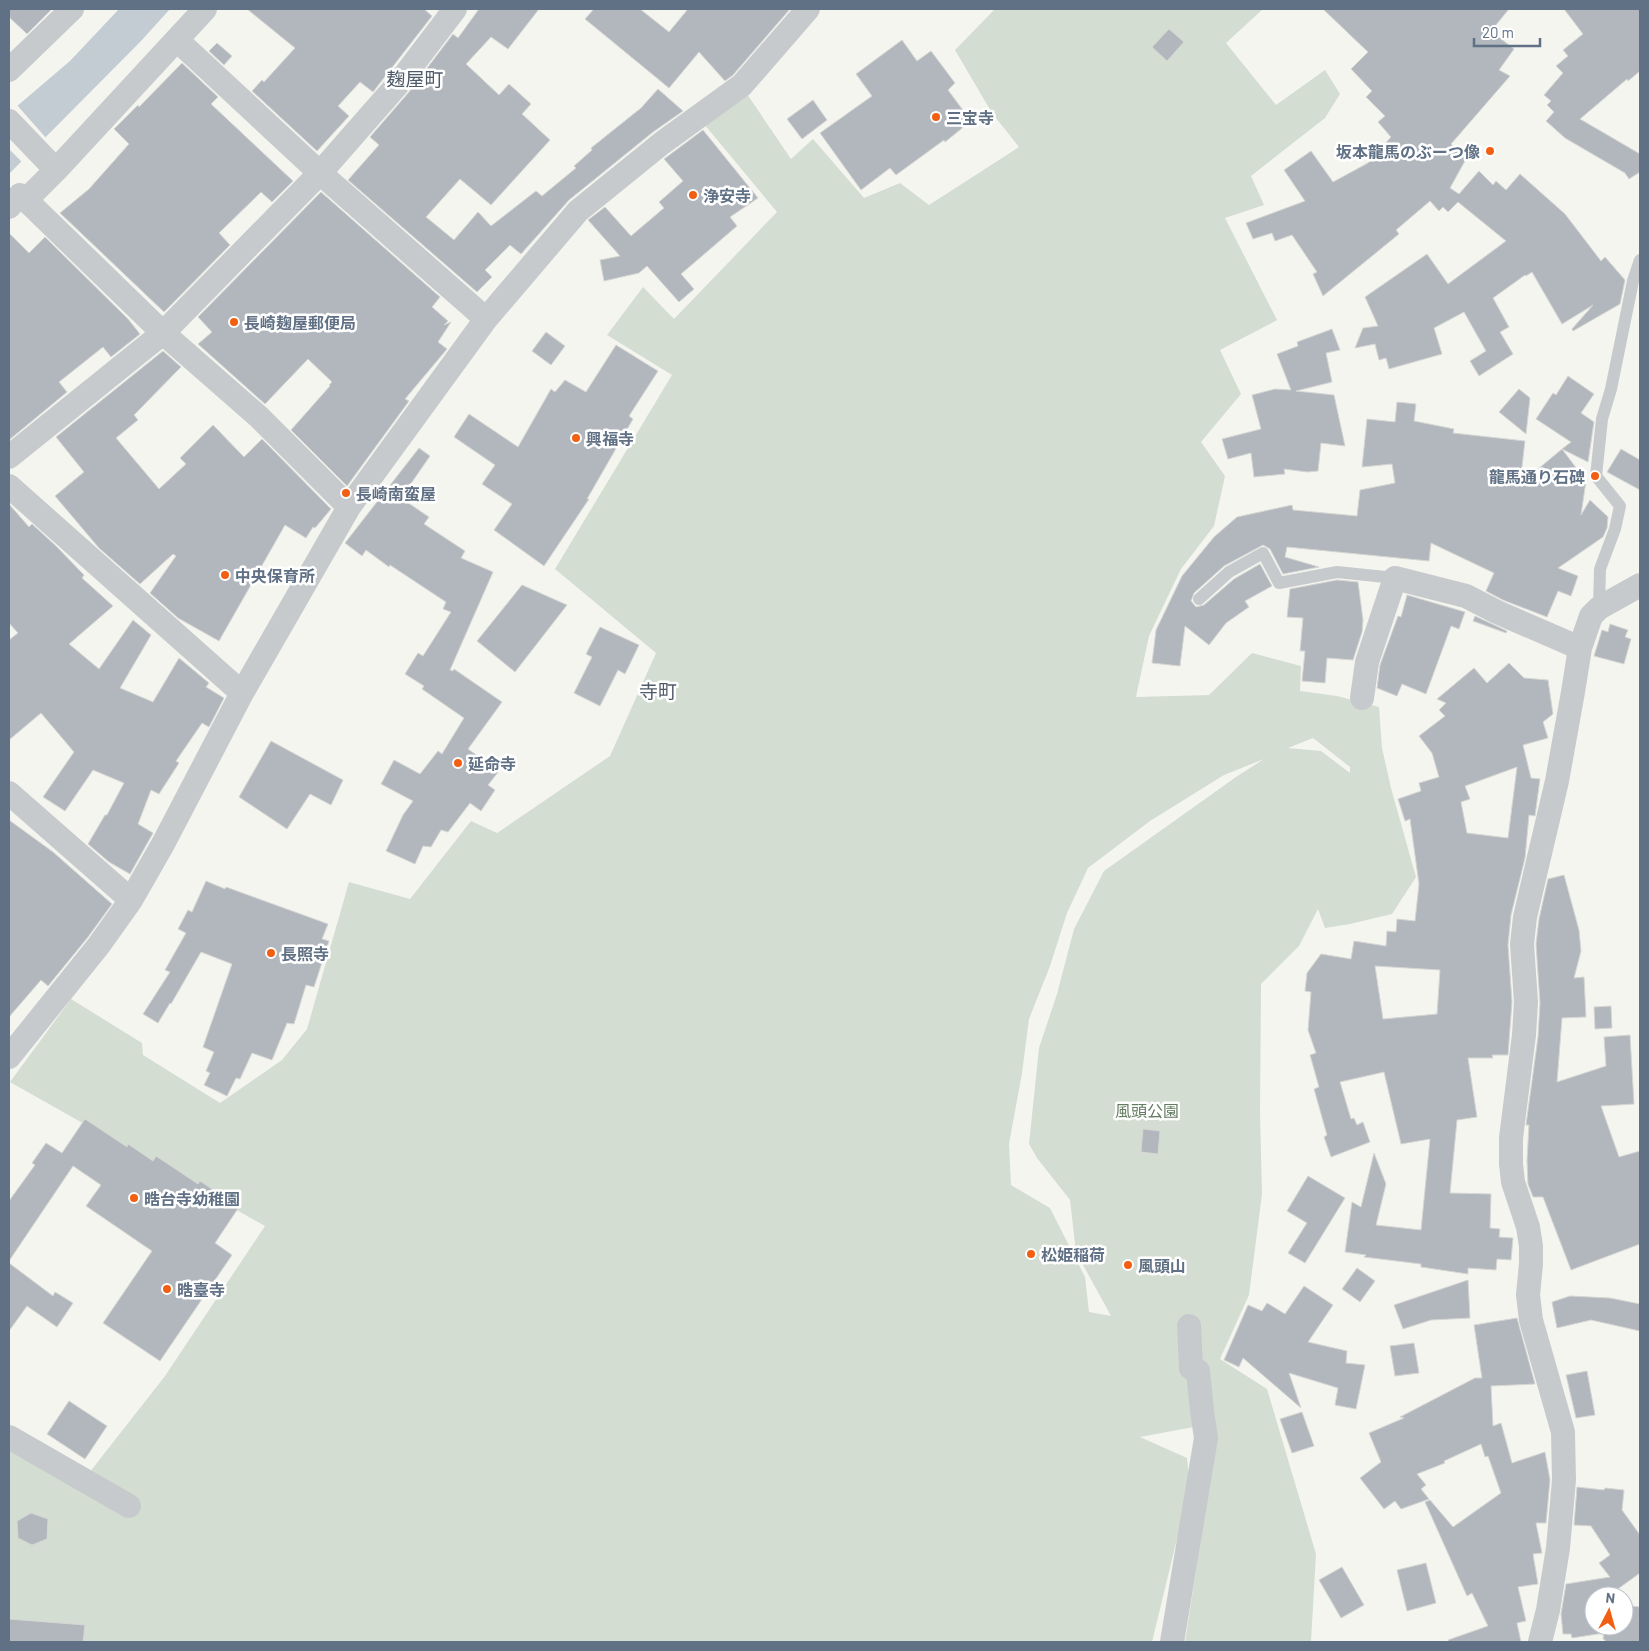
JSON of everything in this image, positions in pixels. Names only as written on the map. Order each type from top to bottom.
[{"type":"street","points":[[9,70],[72,9]]},
{"type":"street","points":[[205,9],[56,170],[17,204],[260,417],[349,507]]},
{"type":"street","points":[[9,457],[163,333],[320,174],[398,84],[455,9]]},
{"type":"street","points":[[9,1057],[99,945],[131,900],[163,844],[242,693],[349,507],[486,319],[578,211],[662,143],[742,85],[808,9]]},
{"type":"street","points":[[178,40],[320,174],[486,319]]},
{"type":"street","points":[[9,121],[56,170]]},
{"type":"street","points":[[9,486],[242,693]]},
{"type":"street","points":[[1362,698],[1367,662],[1395,578],[1466,596],[1496,612],[1580,648]]},
{"type":"street","points":[[1540,1642],[1548,1610],[1558,1548],[1564,1480],[1563,1432],[1531,1320],[1528,1295],[1531,1246],[1528,1227],[1513,1182],[1511,1138],[1524,1034],[1526,1002],[1522,944],[1525,917],[1557,781],[1574,692],[1580,648],[1591,616],[1599,608],[1640,585]]},
{"type":"street","points":[[9,793],[131,900]]},
{"type":"street","points":[[1172,1642],[1206,1438],[1198,1371],[1191,1368],[1189,1326]]},
{"type":"street","points":[[9,1437],[129,1506]]},
{"type":"lane","points":[[1599,608],[1600,569],[1615,529],[1620,506],[1596,476],[1601,428],[1633,281],[1640,260]]},
{"type":"lane","points":[[1200,599],[1229,572],[1263,553],[1279,583],[1337,572],[1395,578]]},
{"type":"green space","name":"風頭公園","points":[[995,9],[1263,9],[1226,43],[1276,105],[1325,70],[1340,94],[1325,118],[1251,176],[1264,205],[1225,218],[1277,320],[1220,350],[1241,394],[1201,442],[1225,476],[1214,526],[1181,569],[1149,636],[1136,697],[1209,695],[1252,653],[1301,666],[1300,691],[1337,696],[1379,707],[1382,748],[1416,877],[1392,914],[1325,928],[1318,909],[1299,946],[1261,984],[1260,1113],[1262,1194],[1249,1295],[1220,1359],[1267,1389],[1316,1554],[1311,1642],[1185,1642],[1217,1436],[1194,1427],[1140,1437],[1187,1458],[1190,1485],[1152,1642],[9,1642],[9,1445],[82,1482],[165,1376],[265,1226],[10,1082],[71,999],[142,1043],[143,1055],[220,1103],[282,1060],[307,1029],[349,882],[410,899],[471,821],[497,833],[610,756],[656,653],[555,569],[672,375],[607,335],[643,287],[674,319],[777,212],[704,124],[745,91],[791,159],[813,139],[864,198],[900,183],[929,205],[1019,147],[992,113],[955,50]],"holes":[[[1313,738],[1350,767],[1350,773],[1321,751],[1288,748]],[[1264,759],[1104,871],[1074,929],[1057,994],[1039,1048],[1029,1144],[1037,1158],[1070,1200],[1076,1252],[1111,1316],[1089,1312],[1085,1277],[1050,1208],[1011,1185],[1009,1144],[1022,1073],[1029,1019],[1050,966],[1067,913],[1088,868],[1150,821],[1224,775]]]},
{"type":"shaded area","points":[[119,9],[170,9],[141,41],[9,174],[9,113],[70,61]]},
{"type":"pier","points":[[16,104],[47,139],[23,163],[9,149],[9,110]]},
{"type":"building","points":[[9,9],[52,9],[27,34],[9,17]]},
{"type":"building","points":[[247,9],[424,9],[432,16],[373,92],[360,82],[338,106],[349,116],[317,151],[252,91],[262,80],[264,82],[295,48]]},
{"type":"building","points":[[479,9],[539,9],[508,49],[491,37],[466,64],[499,95],[509,84],[531,104],[522,114],[550,140],[491,205],[460,179],[426,217],[454,240],[478,212],[491,226],[536,191],[542,196],[576,168],[574,166],[592,150],[591,148],[641,108],[658,89],[683,111],[653,132],[569,200],[521,254],[510,245],[485,270],[492,277],[477,292],[348,180],[379,145],[370,137],[409,92],[453,34],[458,38]]},
{"type":"building","points":[[594,9],[640,9],[669,32],[688,9],[790,9],[733,75],[725,81],[699,52],[669,88],[585,19]]},
{"type":"building","points":[[1323,9],[1509,9],[1491,31],[1514,49],[1499,70],[1510,76],[1451,144],[1466,159],[1450,188],[1459,194],[1479,171],[1493,185],[1496,181],[1506,190],[1520,174],[1565,214],[1601,261],[1605,257],[1625,280],[1620,304],[1573,331],[1572,329],[1593,305],[1562,324],[1532,272],[1525,275],[1493,298],[1509,327],[1500,332],[1513,354],[1479,376],[1470,361],[1486,351],[1464,312],[1434,328],[1442,354],[1389,369],[1386,358],[1379,360],[1375,344],[1355,348],[1363,328],[1378,326],[1365,297],[1427,254],[1448,284],[1506,241],[1458,202],[1448,212],[1443,207],[1439,211],[1430,201],[1396,230],[1399,234],[1323,296],[1313,274],[1317,272],[1292,235],[1275,241],[1272,233],[1253,239],[1246,223],[1305,201],[1284,170],[1311,151],[1333,182],[1368,163],[1391,137],[1378,122],[1385,116],[1366,97],[1372,91],[1351,69],[1368,52]]},
{"type":"building","points":[[1564,9],[1640,9],[1640,71],[1628,81],[1627,79],[1580,119],[1640,154],[1640,172],[1629,179],[1625,173],[1565,138],[1546,121],[1554,112],[1547,105],[1551,101],[1544,95],[1563,73],[1556,66],[1568,56],[1563,50],[1583,34]]},
{"type":"building","points":[[1169,29],[1184,42],[1167,61],[1152,47]]},
{"type":"building","name":"三宝寺","points":[[902,40],[917,61],[931,51],[955,83],[948,90],[971,121],[945,142],[944,140],[896,175],[890,168],[861,190],[820,133],[872,96],[856,74]]},
{"type":"building","points":[[217,43],[232,56],[224,65],[209,51]]},
{"type":"building","points":[[182,63],[218,97],[211,104],[293,181],[272,202],[261,192],[219,233],[230,245],[164,312],[60,213],[89,189],[129,144],[114,129],[138,105],[139,107]]},
{"type":"building","points":[[813,100],[827,120],[802,139],[787,119]]},
{"type":"building","points":[[703,130],[758,198],[730,217],[737,226],[681,274],[694,289],[679,302],[647,266],[639,273],[604,281],[600,260],[620,256],[588,220],[605,207],[631,236],[664,208],[659,202],[683,181],[664,159]]},
{"type":"building","points":[[321,192],[440,297],[432,307],[448,321],[444,325],[451,322],[438,342],[447,349],[405,399],[409,401],[347,486],[291,430],[332,382],[308,359],[265,404],[198,344],[212,332],[198,317]]},
{"type":"building","points":[[9,233],[29,253],[45,237],[128,319],[140,334],[111,357],[103,347],[59,382],[67,392],[9,440]]},
{"type":"building","points":[[1332,329],[1340,350],[1326,353],[1332,382],[1296,391],[1334,395],[1345,446],[1321,443],[1318,471],[1307,472],[1284,469],[1285,474],[1254,477],[1251,453],[1228,459],[1222,439],[1261,429],[1252,395],[1275,389],[1291,390],[1277,354],[1298,346],[1297,342]]},
{"type":"building","points":[[546,332],[565,346],[551,365],[532,351]]},
{"type":"building","points":[[616,345],[658,371],[629,416],[633,419],[587,499],[589,499],[544,566],[494,530],[512,504],[482,484],[495,465],[454,437],[469,414],[518,447],[551,389],[555,392],[565,380],[586,392]]},
{"type":"building","points":[[163,351],[181,367],[134,415],[138,420],[116,438],[159,489],[186,464],[180,458],[213,425],[244,457],[262,439],[331,509],[315,528],[313,527],[306,538],[285,525],[219,641],[178,618],[150,593],[176,556],[173,554],[140,584],[99,548],[55,496],[84,472],[56,437]]},
{"type":"building","points":[[1568,376],[1594,394],[1581,413],[1594,422],[1588,462],[1562,449],[1571,442],[1536,419],[1553,393],[1556,395]]},
{"type":"building","points":[[1519,389],[1530,398],[1526,434],[1499,412]]},
{"type":"building","points":[[1397,402],[1416,404],[1414,421],[1454,429],[1453,433],[1525,441],[1520,484],[1562,449],[1586,481],[1581,515],[1590,500],[1608,517],[1607,528],[1603,537],[1558,568],[1578,576],[1571,596],[1558,591],[1547,617],[1503,600],[1486,591],[1494,573],[1431,543],[1429,561],[1287,547],[1285,557],[1319,567],[1283,574],[1270,549],[1263,545],[1224,566],[1194,593],[1191,601],[1196,607],[1204,605],[1234,579],[1260,564],[1272,586],[1245,601],[1249,607],[1226,623],[1209,645],[1185,626],[1180,666],[1152,663],[1156,630],[1182,576],[1214,537],[1237,517],[1292,505],[1293,510],[1357,516],[1360,490],[1395,483],[1392,464],[1362,467],[1367,419],[1395,422]]},
{"type":"building","points":[[419,448],[430,456],[401,498],[429,517],[424,524],[465,551],[461,558],[493,572],[450,670],[453,671],[454,669],[502,702],[468,749],[499,771],[488,785],[495,790],[481,811],[470,803],[448,832],[441,830],[431,847],[423,846],[415,864],[386,851],[403,815],[413,801],[381,784],[394,760],[420,774],[438,751],[442,754],[464,718],[422,689],[424,686],[405,674],[418,653],[423,656],[451,612],[443,609],[446,602],[390,565],[389,567],[366,550],[362,556],[345,543]]},
{"type":"building","points":[[1621,449],[1640,460],[1640,490],[1607,472]]},
{"type":"building","points":[[9,504],[29,527],[32,524],[56,546],[84,575],[82,578],[113,606],[69,644],[99,669],[133,620],[151,635],[120,688],[153,702],[179,658],[209,683],[206,687],[224,698],[209,727],[202,723],[176,761],[179,763],[159,794],[151,790],[138,824],[153,833],[130,874],[109,862],[88,844],[105,815],[107,815],[124,783],[93,770],[65,811],[43,797],[74,752],[41,713],[9,740],[9,640],[18,633],[9,623]]},
{"type":"building","points":[[1337,580],[1358,582],[1363,620],[1362,632],[1353,660],[1327,658],[1325,683],[1302,681],[1305,651],[1300,651],[1303,618],[1287,617],[1290,589]]},
{"type":"building","points":[[522,585],[567,605],[515,672],[477,641]]},
{"type":"building","points":[[1407,595],[1465,612],[1459,629],[1451,626],[1426,694],[1402,684],[1397,696],[1377,688],[1380,665],[1398,616],[1401,617]]},
{"type":"building","points":[[1475,616],[1507,631],[1506,633],[1473,621]]},
{"type":"building","points":[[1610,624],[1628,630],[1625,637],[1631,639],[1624,664],[1594,656],[1602,630],[1608,632]]},
{"type":"building","points":[[600,627],[639,645],[625,674],[618,670],[600,706],[574,693],[592,657],[586,654]]},
{"type":"building","points":[[1509,663],[1524,678],[1548,680],[1553,714],[1543,722],[1548,738],[1523,745],[1531,778],[1540,779],[1535,816],[1529,815],[1525,858],[1511,915],[1508,945],[1512,1002],[1508,1055],[1492,1055],[1493,1058],[1468,1058],[1477,1117],[1457,1120],[1450,1193],[1491,1194],[1490,1228],[1500,1229],[1499,1237],[1513,1238],[1511,1260],[1497,1259],[1496,1270],[1468,1268],[1468,1274],[1421,1267],[1421,1264],[1364,1257],[1366,1255],[1345,1252],[1352,1202],[1361,1207],[1374,1153],[1386,1184],[1376,1225],[1421,1230],[1430,1139],[1401,1144],[1384,1072],[1340,1082],[1351,1119],[1354,1118],[1357,1125],[1363,1122],[1370,1142],[1331,1157],[1324,1137],[1327,1135],[1314,1089],[1319,1087],[1310,1055],[1316,1053],[1308,1030],[1311,992],[1305,991],[1307,973],[1321,954],[1351,959],[1354,941],[1386,946],[1387,931],[1396,932],[1397,919],[1415,921],[1419,884],[1410,819],[1405,821],[1398,799],[1421,791],[1419,783],[1439,777],[1432,753],[1419,736],[1445,716],[1439,710],[1446,703],[1437,699],[1474,668],[1487,683]],"holes":[[[1517,767],[1508,838],[1467,833],[1461,802],[1470,799],[1465,786]],[[1375,966],[1440,970],[1437,1014],[1383,1019]]]},
{"type":"building","points":[[271,741],[343,780],[331,805],[310,794],[287,829],[239,797]]},
{"type":"building","points":[[9,820],[53,852],[112,904],[48,986],[41,980],[9,1017]]},
{"type":"building","points":[[1564,875],[1579,930],[1581,951],[1574,978],[1584,977],[1586,1017],[1562,1018],[1557,1082],[1606,1066],[1604,1037],[1630,1035],[1634,1104],[1601,1106],[1619,1157],[1640,1151],[1640,1244],[1571,1270],[1543,1197],[1533,1197],[1528,1184],[1529,1125],[1526,1125],[1538,1037],[1540,1003],[1536,944],[1539,919],[1548,879]]},
{"type":"building","name":"長照寺","points":[[206,881],[328,924],[322,939],[329,941],[314,987],[306,985],[294,1024],[287,1023],[272,1060],[252,1053],[240,1079],[236,1078],[227,1096],[204,1085],[210,1073],[206,1071],[214,1052],[203,1047],[232,964],[201,952],[158,1023],[143,1014],[170,972],[165,970],[186,933],[178,929],[188,910],[192,912]]},
{"type":"building","points":[[1611,1006],[1612,1028],[1595,1029],[1594,1007]]},
{"type":"building","points":[[85,1119],[127,1147],[128,1144],[153,1161],[156,1156],[198,1184],[200,1181],[239,1207],[215,1243],[232,1255],[160,1361],[103,1323],[152,1251],[86,1206],[101,1185],[73,1166],[9,1261],[9,1201],[35,1165],[32,1163],[46,1143],[62,1153]]},
{"type":"building","points":[[1143,1129],[1160,1131],[1158,1154],[1141,1152]]},
{"type":"building","points":[[1308,1176],[1345,1198],[1305,1263],[1288,1253],[1307,1223],[1287,1211]]},
{"type":"building","points":[[9,1263],[53,1296],[55,1292],[73,1303],[57,1327],[27,1306],[9,1331]]},
{"type":"building","points":[[1357,1268],[1375,1281],[1360,1302],[1342,1289]]},
{"type":"building","points":[[1468,1280],[1470,1318],[1431,1320],[1403,1329],[1394,1305]]},
{"type":"building","points":[[1304,1286],[1333,1305],[1308,1342],[1347,1351],[1346,1363],[1365,1365],[1356,1409],[1335,1405],[1338,1388],[1289,1373],[1301,1408],[1243,1358],[1239,1367],[1224,1360],[1248,1305],[1262,1311],[1267,1303],[1285,1314]]},
{"type":"building","points":[[1570,1296],[1610,1298],[1640,1304],[1640,1331],[1591,1320],[1557,1328],[1552,1302]]},
{"type":"building","points":[[1517,1318],[1535,1384],[1491,1386],[1493,1426],[1501,1423],[1512,1463],[1545,1452],[1550,1480],[1546,1523],[1536,1523],[1542,1553],[1533,1554],[1538,1584],[1518,1587],[1526,1621],[1517,1623],[1521,1642],[1449,1642],[1448,1640],[1488,1626],[1472,1593],[1467,1596],[1425,1502],[1430,1500],[1453,1527],[1501,1493],[1488,1456],[1485,1457],[1481,1444],[1444,1461],[1445,1463],[1417,1474],[1426,1485],[1421,1489],[1429,1499],[1401,1509],[1395,1501],[1384,1509],[1360,1478],[1381,1462],[1369,1433],[1404,1418],[1400,1417],[1475,1378],[1482,1378],[1474,1325]]},
{"type":"building","points":[[1414,1343],[1419,1373],[1395,1376],[1390,1346]]},
{"type":"building","points":[[1587,1371],[1595,1415],[1576,1418],[1566,1375]]},
{"type":"building","points":[[69,1401],[107,1426],[85,1459],[47,1434]]},
{"type":"building","points":[[1302,1412],[1314,1446],[1292,1453],[1280,1419]]},
{"type":"building","points":[[1577,1487],[1624,1490],[1622,1510],[1640,1535],[1640,1573],[1622,1586],[1584,1586],[1585,1636],[1572,1638],[1571,1634],[1563,1634],[1561,1614],[1566,1584],[1610,1577],[1599,1563],[1610,1555],[1591,1526],[1574,1525]]},
{"type":"building","points":[[31,1513],[48,1519],[47,1539],[32,1545],[18,1538],[17,1521]]},
{"type":"building","points":[[1426,1563],[1436,1603],[1407,1611],[1397,1570]]},
{"type":"building","points":[[1342,1567],[1364,1605],[1341,1618],[1319,1580]]},
{"type":"building","points":[[1634,1606],[1640,1607],[1640,1642],[1605,1642],[1604,1636],[1634,1636]]},
{"type":"building","points":[[9,1619],[85,1625],[83,1642],[9,1642]]},
{"type":"place","name":"三宝寺","points":[[936,117]]},
{"type":"place","name":"坂本龍馬のぶーつ像","points":[[1490,151]]},
{"type":"place","name":"浄安寺","points":[[693,195]]},
{"type":"place","name":"長崎麹屋郵便局","points":[[234,322]]},
{"type":"place","name":"興福寺","points":[[576,438]]},
{"type":"place","name":"龍馬通り石碑","points":[[1595,476]]},
{"type":"place","name":"長崎南蛮屋","points":[[346,493]]},
{"type":"place","name":"中央保育所","points":[[225,575]]},
{"type":"place","name":"延命寺","points":[[458,763]]},
{"type":"place","name":"長照寺","points":[[271,953]]},
{"type":"place","name":"晧台寺幼稚園","points":[[134,1198]]},
{"type":"place","name":"松姫稲荷","points":[[1031,1254]]},
{"type":"place","name":"風頭山","points":[[1128,1265]]},
{"type":"place","name":"晧臺寺","points":[[167,1289]]},
{"type":"district","name":"麹屋町","points":[[415,78]]},
{"type":"district","name":"寺町","points":[[658,690]]}]
